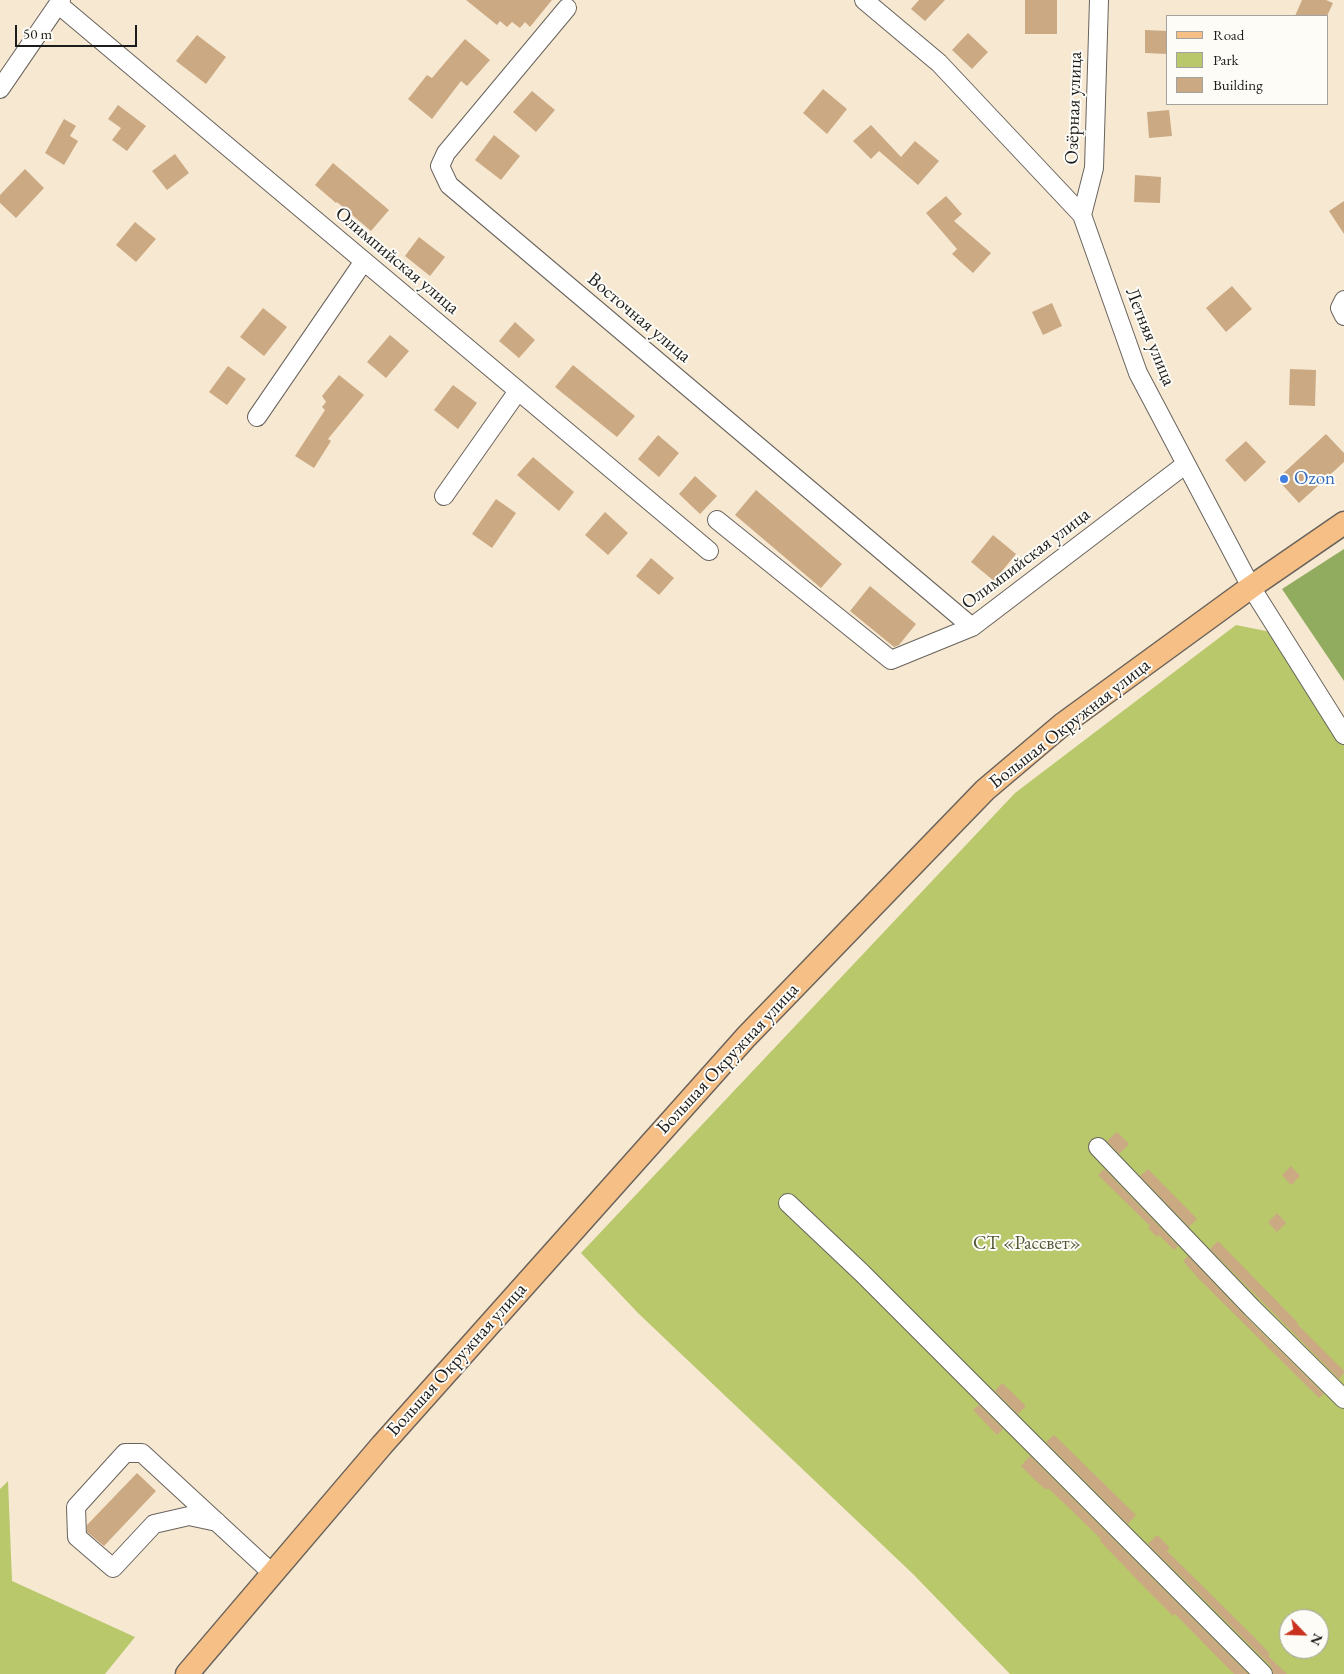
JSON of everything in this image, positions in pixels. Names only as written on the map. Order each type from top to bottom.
[{"type":"main road","name":"Большая Окружная улица","points":[[187,1674],[388,1438],[746,1037],[985,790],[1063,724],[1251,587],[1344,523]]},
{"type":"street","name":"Летняя улица","points":[[864,0],[939,63],[1082,216],[1138,373],[1251,587],[1344,735]]},
{"type":"street","name":"Озёрная улица","points":[[1082,216],[1094,168],[1098,0]]},
{"type":"street","points":[[0,89],[59,2]]},
{"type":"street","name":"Олимпийская улица","points":[[59,2],[518,391],[709,550]]},
{"type":"street","name":"Восточная улица","points":[[567,8],[446,153],[440,166],[449,186],[972,627]]},
{"type":"street","points":[[257,417],[364,261]]},
{"type":"street","points":[[1344,300],[1340,308],[1344,316]]},
{"type":"street","points":[[444,496],[518,391]]},
{"type":"street","name":"Олимпийская улица","points":[[717,520],[891,660],[972,627],[1186,464]]},
{"type":"street","points":[[1098,1147],[1252,1308],[1344,1399]]},
{"type":"street","points":[[788,1203],[870,1280],[1263,1674]]},
{"type":"street","points":[[217,1522],[189,1516],[154,1524],[113,1568],[77,1537],[76,1507],[125,1453],[142,1453],[217,1522],[272,1573]]},
{"type":"green space","points":[[1344,549],[1344,681],[1282,589]]},
{"type":"green space","name":"СТ «Рассвет»","points":[[1236,625],[1281,634],[1344,732],[1344,1674],[1010,1674],[913,1574],[639,1314],[581,1253],[1015,793]]},
{"type":"green space","points":[[8,1481],[12,1581],[135,1637],[105,1674],[0,1674],[0,1489]]},
{"type":"building","points":[[466,0],[552,0],[530,27],[525,22],[520,28],[512,22],[507,27],[500,21],[497,25]]},
{"type":"building","points":[[919,0],[945,0],[925,21],[911,9]]},
{"type":"building","points":[[1025,0],[1057,0],[1057,34],[1025,34]]},
{"type":"building","points":[[1302,0],[1326,0],[1333,3],[1327,15],[1295,15]]},
{"type":"building","points":[[1145,30],[1166,31],[1166,54],[1145,53]]},
{"type":"building","points":[[968,33],[988,52],[972,69],[952,50]]},
{"type":"building","points":[[197,35],[226,57],[206,84],[176,61]]},
{"type":"building","points":[[465,39],[490,60],[467,86],[461,81],[432,119],[408,99],[427,75],[432,78]]},
{"type":"building","points":[[823,89],[847,109],[827,134],[803,113]]},
{"type":"building","points":[[532,91],[555,110],[536,132],[513,112]]},
{"type":"building","points":[[118,105],[146,126],[127,151],[112,140],[121,128],[108,119]]},
{"type":"building","points":[[1169,110],[1172,136],[1149,138],[1147,112]]},
{"type":"building","points":[[64,119],[76,126],[70,136],[78,141],[64,165],[45,153]]},
{"type":"building","points":[[871,125],[901,157],[915,141],[939,161],[918,185],[879,151],[871,159],[853,141]]},
{"type":"building","points":[[494,135],[520,156],[501,180],[475,160]]},
{"type":"building","points":[[175,154],[189,173],[167,190],[152,171]]},
{"type":"building","points":[[333,163],[389,210],[371,231],[315,185]]},
{"type":"building","points":[[25,169],[44,188],[16,218],[0,203],[0,195]]},
{"type":"building","points":[[1135,175],[1161,177],[1160,203],[1134,202]]},
{"type":"building","points":[[946,196],[962,214],[954,221],[991,253],[973,273],[952,254],[957,249],[926,213]]},
{"type":"building","points":[[1344,201],[1344,234],[1329,211]]},
{"type":"building","points":[[135,222],[156,239],[136,262],[116,245]]},
{"type":"building","points":[[419,237],[445,257],[430,276],[405,256]]},
{"type":"building","points":[[1232,286],[1252,309],[1226,332],[1206,308]]},
{"type":"building","points":[[1052,303],[1062,326],[1043,335],[1032,312]]},
{"type":"building","points":[[263,308],[287,327],[264,356],[240,337]]},
{"type":"building","points":[[515,322],[535,340],[519,358],[499,341]]},
{"type":"building","points":[[390,335],[409,351],[386,378],[367,362]]},
{"type":"building","points":[[573,365],[635,416],[617,437],[555,387]]},
{"type":"building","points":[[228,366],[246,379],[227,405],[209,392]]},
{"type":"building","points":[[1290,369],[1316,370],[1315,406],[1289,405]]},
{"type":"building","points":[[339,375],[364,395],[328,439],[331,441],[314,468],[295,456],[325,410],[322,407],[326,402],[322,396]]},
{"type":"building","points":[[453,385],[477,403],[458,429],[434,410]]},
{"type":"building","points":[[1326,434],[1344,453],[1344,462],[1299,503],[1277,479]]},
{"type":"building","points":[[658,435],[679,453],[659,477],[638,459]]},
{"type":"building","points":[[1246,441],[1266,462],[1245,482],[1225,460]]},
{"type":"building","points":[[533,457],[574,492],[559,511],[517,475]]},
{"type":"building","points":[[695,476],[717,496],[700,514],[679,494]]},
{"type":"building","points":[[756,490],[842,564],[821,588],[735,515]]},
{"type":"building","points":[[496,499],[516,513],[492,548],[472,534]]},
{"type":"building","points":[[605,512],[628,533],[608,555],[585,535]]},
{"type":"building","points":[[993,535],[1016,554],[994,581],[971,562]]},
{"type":"building","points":[[651,558],[674,578],[659,595],[636,576]]},
{"type":"building","points":[[870,586],[916,624],[899,645],[894,647],[850,611]]},
{"type":"building","points":[[1117,1132],[1129,1144],[1119,1154],[1107,1141]]},
{"type":"building","points":[[1291,1166],[1300,1176],[1291,1185],[1282,1175]]},
{"type":"building","points":[[1104,1169],[1178,1246],[1174,1250],[1159,1235],[1157,1237],[1148,1228],[1150,1226],[1098,1175]]},
{"type":"building","points":[[1148,1169],[1197,1219],[1189,1227],[1140,1176]]},
{"type":"building","points":[[1277,1213],[1286,1223],[1277,1232],[1268,1222]]},
{"type":"building","points":[[1218,1241],[1344,1371],[1339,1379],[1210,1249]]},
{"type":"building","points":[[1188,1256],[1244,1315],[1324,1394],[1319,1398],[1200,1280],[1183,1261]]},
{"type":"building","points":[[1002,1383],[1026,1406],[1018,1414],[995,1391]]},
{"type":"building","points":[[979,1405],[1003,1429],[997,1435],[973,1410]]},
{"type":"building","points":[[1054,1435],[1136,1515],[1128,1524],[1046,1442]]},
{"type":"building","points":[[1030,1456],[1248,1674],[1234,1674],[1175,1614],[1173,1616],[1152,1595],[1100,1541],[1101,1539],[1048,1488],[1046,1490],[1021,1466]]},
{"type":"building","points":[[137,1473],[156,1491],[104,1546],[87,1532],[87,1525]]},
{"type":"building","points":[[1157,1535],[1170,1548],[1167,1551],[1253,1636],[1270,1654],[1268,1656],[1287,1674],[1273,1674],[1271,1666],[1148,1544]]},
{"type":"place","name":"Ozon","points":[[1284,479]]}]
